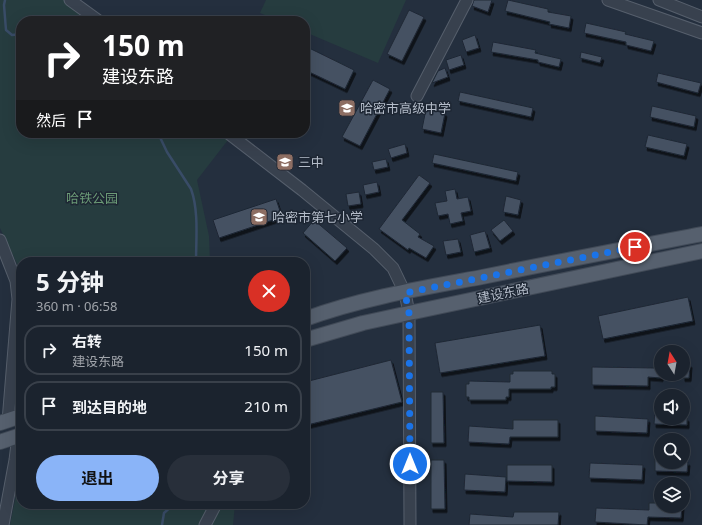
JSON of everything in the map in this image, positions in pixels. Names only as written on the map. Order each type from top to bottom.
[{"type":"main road","name":"建设东路","points":[[310,317],[325,312],[405,293],[702,234]]},
{"type":"main road","name":"建设东路","points":[[310,339],[362,323],[702,251]]},
{"type":"main road","points":[[0,442],[16,437]]},
{"type":"street","points":[[70,0],[92,16]]},
{"type":"street","points":[[417,96],[466,0]]},
{"type":"street","points":[[608,0],[702,33]]},
{"type":"street","points":[[659,0],[702,17]]},
{"type":"street","points":[[234,138],[302,190],[374,249],[393,268],[405,293],[409,313],[410,525]]},
{"type":"street","points":[[0,240],[16,281]]},
{"type":"street","points":[[10,420],[16,328]]},
{"type":"street","points":[[3,525],[16,454]]},
{"type":"street","points":[[205,525],[213,509]]},
{"type":"green space","name":"哈铁公园","points":[[0,0],[71,0],[86,16],[16,16],[16,138],[225,138],[228,140],[197,180],[209,236],[210,257],[16,257],[16,262],[0,228]]},
{"type":"green space","points":[[266,0],[406,0],[378,63],[310,34],[310,16],[267,16],[260,13]]},
{"type":"green space","points":[[16,495],[16,509],[235,509],[233,525],[10,525]]},
{"type":"building","points":[[474,0],[492,0],[488,12],[472,6]]},
{"type":"building","points":[[508,0],[548,9],[548,12],[571,16],[569,28],[549,24],[550,22],[505,11]]},
{"type":"building","points":[[409,10],[424,17],[402,61],[387,54]]},
{"type":"building","points":[[586,23],[626,32],[625,34],[654,41],[651,51],[626,45],[626,42],[584,33]]},
{"type":"building","points":[[475,35],[479,48],[466,52],[462,40]]},
{"type":"building","points":[[493,42],[536,50],[535,53],[561,59],[559,67],[538,62],[538,60],[491,52]]},
{"type":"building","points":[[310,48],[354,70],[345,89],[310,72]]},
{"type":"building","points":[[581,52],[602,57],[600,63],[580,58]]},
{"type":"building","points":[[461,55],[464,65],[449,70],[446,60]]},
{"type":"building","points":[[445,68],[448,77],[432,83],[438,71]]},
{"type":"building","points":[[658,73],[701,83],[698,93],[656,82]]},
{"type":"building","points":[[373,80],[390,89],[360,146],[342,137]]},
{"type":"building","points":[[460,92],[533,108],[531,117],[458,101]]},
{"type":"building","points":[[652,106],[696,116],[694,127],[650,117]]},
{"type":"building","points":[[426,109],[445,113],[441,133],[422,129]]},
{"type":"building","points":[[648,135],[687,144],[684,156],[645,147]]},
{"type":"building","points":[[405,144],[407,153],[391,158],[388,149]]},
{"type":"building","points":[[434,154],[518,172],[516,181],[432,163]]},
{"type":"building","points":[[386,159],[388,167],[374,170],[372,162]]},
{"type":"building","points":[[419,175],[430,183],[402,220],[420,234],[418,237],[434,246],[426,258],[409,248],[408,250],[379,229]]},
{"type":"building","points":[[377,182],[379,192],[365,195],[363,185]]},
{"type":"building","points":[[455,189],[457,199],[468,197],[471,211],[461,213],[463,221],[450,224],[448,214],[438,216],[435,203],[447,201],[445,191]]},
{"type":"building","points":[[359,192],[361,204],[348,206],[346,194]]},
{"type":"building","points":[[506,196],[521,200],[518,215],[503,212]]},
{"type":"building","points":[[276,199],[282,217],[219,238],[213,220]]},
{"type":"building","points":[[314,220],[347,248],[335,261],[303,233]]},
{"type":"building","points":[[504,220],[513,231],[500,241],[491,230]]},
{"type":"building","points":[[485,231],[490,248],[474,252],[470,235]]},
{"type":"building","points":[[458,239],[461,252],[446,255],[443,241]]},
{"type":"building","points":[[688,297],[693,321],[603,339],[598,316]]},
{"type":"building","points":[[540,325],[545,356],[440,373],[435,343]]},
{"type":"building","points":[[391,360],[402,402],[310,424],[310,381]]},
{"type":"building","points":[[592,367],[654,368],[654,377],[648,377],[648,386],[592,385]]},
{"type":"building","points":[[513,371],[552,371],[552,374],[555,374],[555,387],[551,387],[551,389],[509,389],[509,397],[506,397],[506,400],[469,400],[469,397],[466,397],[466,384],[469,384],[469,381],[510,382],[510,374],[513,374]]},
{"type":"building","points":[[431,392],[443,392],[444,443],[431,443]]},
{"type":"building","points":[[595,416],[648,419],[647,433],[595,431]]},
{"type":"building","points":[[513,420],[558,420],[558,437],[510,437],[509,444],[468,442],[469,426],[513,429]]},
{"type":"building","points":[[431,460],[444,460],[445,509],[431,509]]},
{"type":"building","points":[[590,463],[643,465],[642,480],[589,478]]},
{"type":"building","points":[[507,465],[552,465],[552,482],[507,481]]},
{"type":"building","points":[[655,469],[687,469],[687,472],[655,471]]},
{"type":"building","points":[[465,474],[506,477],[505,492],[464,490]]},
{"type":"building","points":[[649,503],[654,503],[654,513],[681,513],[681,518],[648,517],[647,525],[595,522],[596,508],[649,510]]},
{"type":"building","points":[[514,512],[559,512],[558,525],[469,525],[470,514],[513,517]]},
{"type":"waterway","points":[[5,0],[6,30],[12,35],[16,35]]},
{"type":"waterway","points":[[160,138],[167,152],[191,189],[194,198],[196,257]]},
{"type":"waterway","points":[[162,525],[164,513],[168,509]]},
{"type":"place","name":"哈密市高级中学","points":[[347,108]]},
{"type":"place","name":"三中","points":[[285,162]]},
{"type":"place","name":"哈密市第七小学","points":[[259,217]]},
{"type":"route","points":[[410,464],[409,313],[405,293],[432,286],[635,247]]}]
